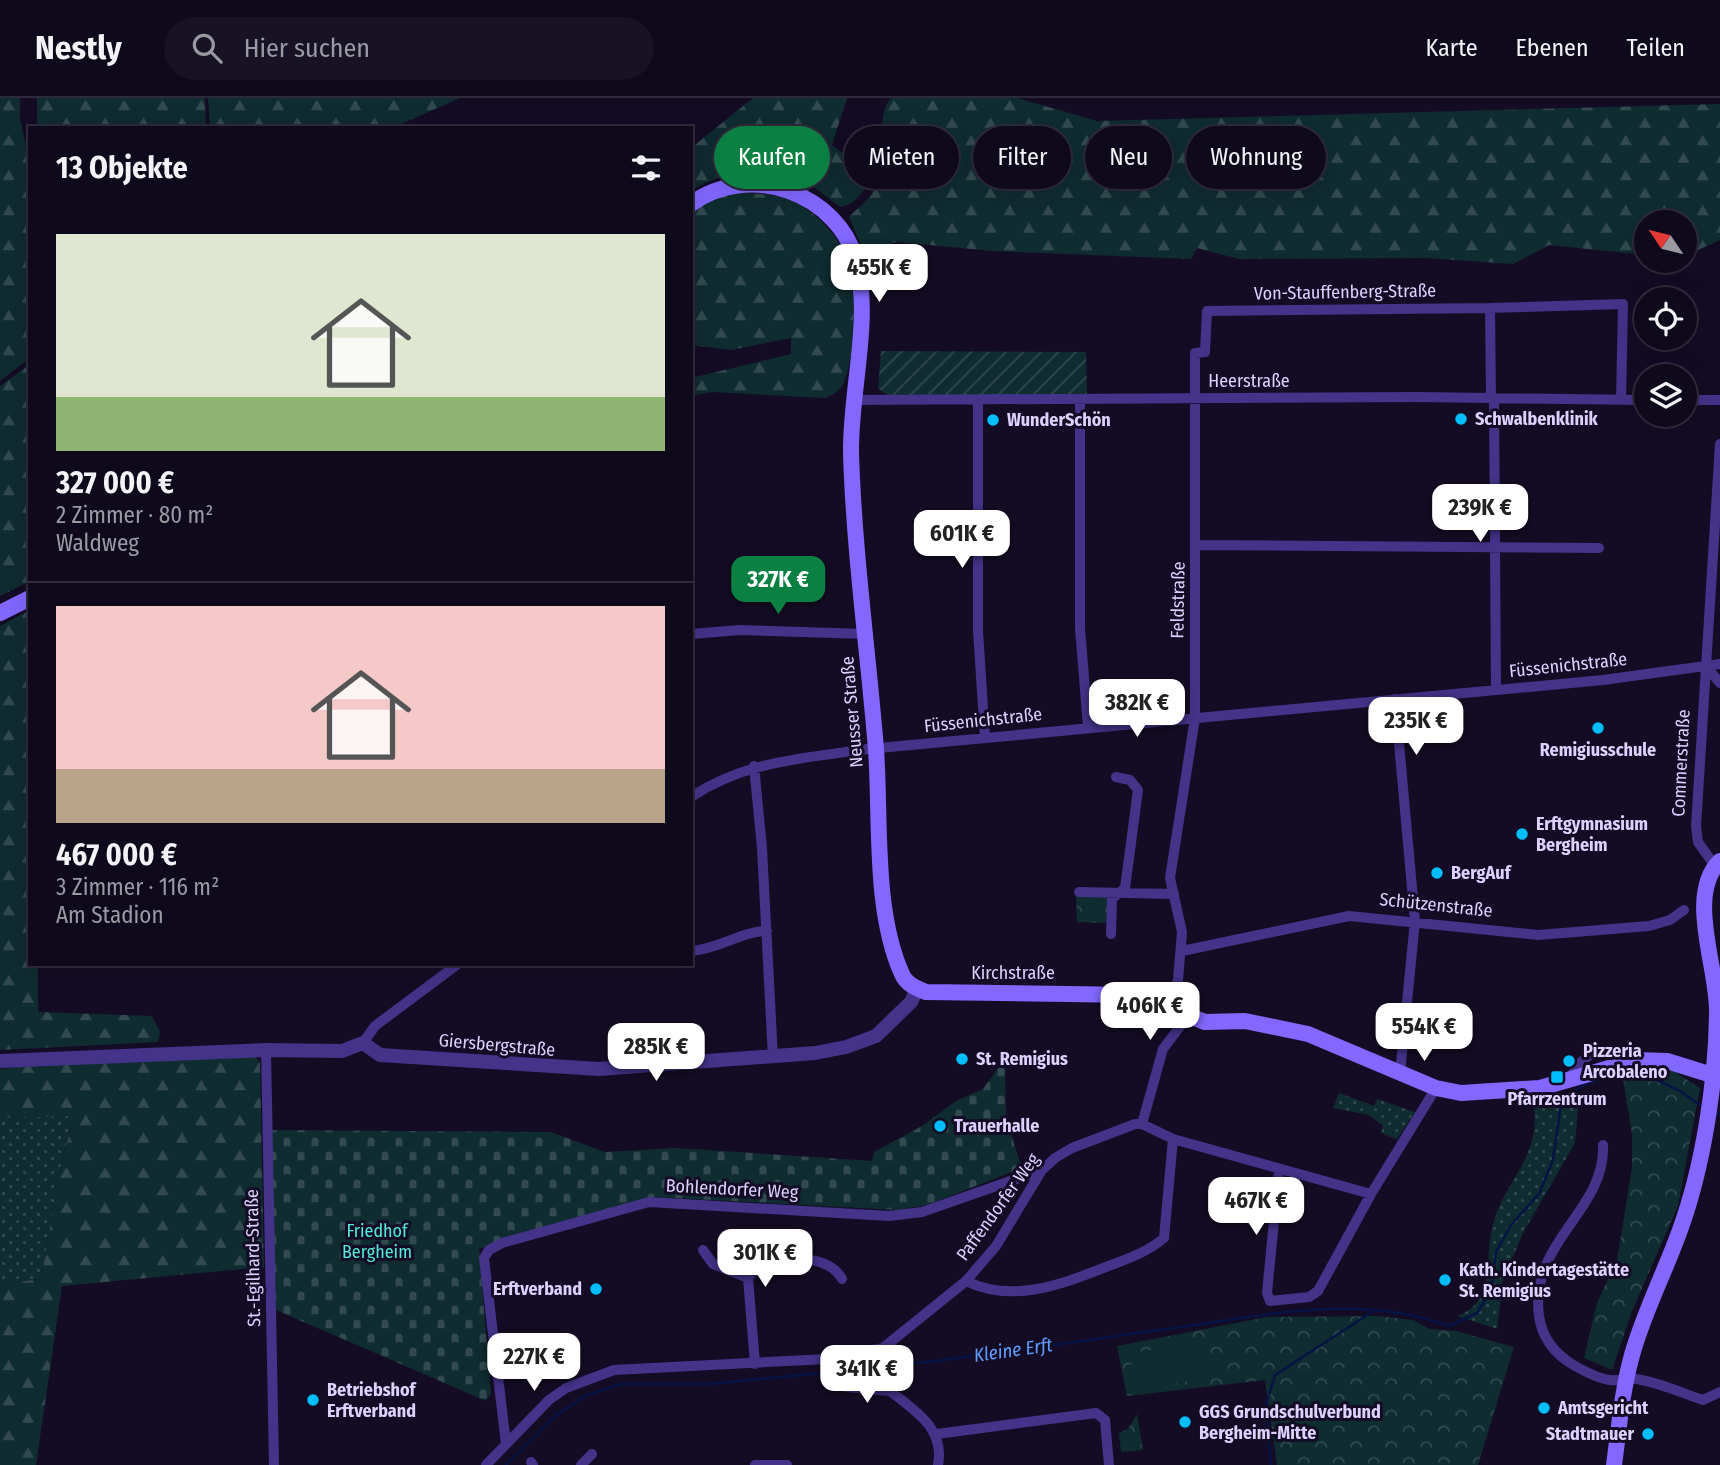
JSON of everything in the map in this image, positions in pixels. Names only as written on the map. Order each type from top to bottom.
[{"type":"main road","name":"Neusser Straße","points":[[693,203],[728,187],[769,186],[799,194],[819,207],[836,224],[850,244],[860,281],[852,400],[852,463],[876,748],[884,900],[903,977],[917,989]]},
{"type":"main road","points":[[0,613],[28,599]]},
{"type":"main road","name":"Commerstraße","points":[[1614,1465],[1626,1379],[1639,1335],[1688,1204],[1714,1081],[1718,989],[1703,905],[1706,882],[1717,863]]},
{"type":"main road","name":"Kirchstraße","points":[[917,989],[926,992],[1135,995],[1205,1022],[1245,1021],[1308,1034],[1436,1087],[1461,1093],[1504,1092],[1570,1080],[1637,1060],[1667,1062],[1714,1081]]},
{"type":"street","points":[[1496,690],[1496,548],[1490,308],[1623,304],[1621,400]]},
{"type":"street","name":"Von-Stauffenberg-Straße","points":[[1194,398],[1195,353],[1205,352],[1207,310],[1490,308]]},
{"type":"street","name":"Feldstraße","points":[[1169,1006],[1178,980],[1182,951],[1182,932],[1170,878],[1195,718],[1194,398]]},
{"type":"street","name":"Heerstraße","points":[[852,400],[1634,400]]},
{"type":"street","points":[[978,400],[978,631],[985,738]]},
{"type":"street","points":[[1080,400],[1080,628],[1088,727]]},
{"type":"street","points":[[1697,400],[1720,400]]},
{"type":"street","name":"Commerstraße","points":[[1717,863],[1698,842],[1696,825],[1720,444]]},
{"type":"street","points":[[1196,545],[1599,548]]},
{"type":"street","points":[[693,634],[740,630],[866,634]]},
{"type":"street","name":"Füssenichstraße","points":[[693,796],[736,772],[754,766],[876,748],[1496,690],[1720,664]]},
{"type":"street","points":[[1706,666],[1720,683]]},
{"type":"street","points":[[1395,699],[1415,921],[1400,1073]]},
{"type":"street","points":[[754,766],[758,775],[773,1058]]},
{"type":"street","points":[[1111,934],[1112,900],[1125,888],[1138,790],[1130,779],[1116,777]]},
{"type":"street","points":[[1079,892],[1174,894]]},
{"type":"street","name":"Schützenstraße","points":[[1182,951],[1349,916],[1538,935],[1649,926],[1670,920],[1684,910]]},
{"type":"street","points":[[693,951],[712,949],[753,931],[766,931]]},
{"type":"street","points":[[0,1061],[265,1050],[342,1051],[363,1042],[375,1026],[455,966]]},
{"type":"street","name":"Giersbergstraße","points":[[363,1042],[380,1055],[564,1069],[773,1058],[846,1047],[876,1036],[911,1002],[917,989]]},
{"type":"street","points":[[1188,1016],[1163,1049],[1142,1124],[1173,1139],[1371,1194]]},
{"type":"street","name":"St.-Egilhard-Straße","points":[[265,1050],[274,1465]]},
{"type":"street","points":[[1279,1169],[1267,1293],[1270,1301],[1309,1297],[1318,1292],[1371,1194],[1436,1087]]},
{"type":"street","name":"Paffendorfer Weg","points":[[486,1465],[566,1388],[614,1370],[755,1364],[884,1352],[966,1281],[996,1246],[1042,1170],[1072,1148],[1124,1127],[1142,1124]]},
{"type":"street","points":[[966,1281],[993,1290],[1050,1288],[1148,1251],[1164,1238],[1173,1139]]},
{"type":"street","points":[[1603,1145],[1602,1160],[1588,1195],[1546,1259],[1540,1276],[1537,1302],[1540,1324],[1552,1348],[1577,1367],[1607,1380],[1640,1380],[1703,1400],[1720,1392]]},
{"type":"street","name":"Bohlendorfer Weg","points":[[506,1444],[484,1258],[489,1250],[502,1243],[649,1202],[889,1216],[914,1214],[1042,1170]]},
{"type":"street","points":[[703,1250],[713,1264],[748,1278]]},
{"type":"street","points":[[755,1364],[748,1278],[760,1266],[813,1258],[830,1265],[842,1279]]},
{"type":"street","points":[[884,1352],[889,1385],[937,1434],[940,1443],[938,1465]]},
{"type":"street","points":[[847,1387],[889,1385]]},
{"type":"street","points":[[937,1434],[1096,1413],[1105,1420],[1110,1465]]},
{"type":"street","points":[[582,1465],[592,1454]]},
{"type":"street","points":[[755,1465],[787,1465]]},
{"type":"green space","points":[[0,98],[20,98],[20,119],[28,154],[28,360],[0,381]]},
{"type":"green space","points":[[37,98],[205,98],[206,126],[37,126]]},
{"type":"green space","points":[[208,98],[460,98],[397,126],[210,126]]},
{"type":"green space","points":[[753,98],[847,98],[832,145],[844,154],[844,189],[864,189],[858,198],[841,207],[816,189],[830,189],[830,126],[718,126]]},
{"type":"green space","points":[[891,98],[1017,98],[1097,121],[1720,104],[1720,240],[1698,250],[1698,210],[1634,210],[1634,254],[1549,245],[1513,264],[1427,258],[1239,259],[1197,248],[1191,259],[994,251],[897,242],[892,243],[880,268],[872,270],[849,217],[875,189],[959,189],[959,126],[882,126],[886,106]]},
{"type":"green space","points":[[714,129],[714,180],[693,189],[693,146]]},
{"type":"green space","points":[[723,193],[764,194],[793,201],[809,210],[832,233],[849,265],[853,320],[847,375],[842,386],[832,395],[825,398],[712,392],[693,396],[693,378],[791,354],[791,338],[731,350],[693,345],[693,211]]},
{"type":"green space","points":[[881,351],[1086,352],[1087,397],[890,396],[878,389]]},
{"type":"green space","points":[[28,365],[28,582],[0,596],[0,386]]},
{"type":"green space","points":[[28,611],[28,966],[38,966],[38,1012],[152,1016],[160,1032],[158,1042],[0,1050],[0,626]]},
{"type":"green space","points":[[1076,895],[1107,896],[1108,923],[1077,922]]},
{"type":"green space","points":[[255,1057],[260,1062],[264,1267],[62,1286],[36,1465],[0,1465],[0,1284],[41,1279],[58,1178],[74,1116],[0,1118],[0,1069],[76,1062]]},
{"type":"green space","name":"Friedhof Bergheim","points":[[1005,1058],[1006,1119],[1022,1168],[927,1205],[898,1210],[655,1197],[479,1249],[491,1393],[486,1401],[276,1310],[271,1130],[551,1132],[605,1152],[676,1148],[872,1161],[874,1152],[922,1126],[956,1101],[983,1089]]},
{"type":"green space","points":[[1637,1067],[1667,1067],[1700,1088],[1678,1206],[1632,1311],[1612,1370],[1584,1358],[1597,1303],[1617,1260],[1632,1168],[1632,1134],[1622,1073]]},
{"type":"green space","points":[[1339,1093],[1374,1106],[1377,1099],[1415,1112],[1397,1139],[1381,1133],[1383,1126],[1369,1115],[1333,1108]]},
{"type":"green space","points":[[1579,1096],[1575,1143],[1523,1233],[1503,1280],[1497,1329],[1457,1316],[1473,1307],[1483,1292],[1492,1228],[1505,1196],[1527,1155],[1535,1123],[1534,1104]]},
{"type":"green space","points":[[74,1115],[58,1178],[41,1279],[0,1284],[0,1118]]},
{"type":"green space","points":[[1378,1316],[1413,1320],[1430,1329],[1456,1331],[1514,1347],[1478,1465],[1277,1465],[1265,1380],[1127,1396],[1117,1346],[1267,1317]]},
{"type":"green space","points":[[1205,1342],[1210,1378],[1135,1389],[1130,1353]]},
{"type":"green space","points":[[1137,1414],[1143,1450],[1121,1452],[1119,1433],[1128,1429]]},
{"type":"waterway","name":"Kleine Erft","points":[[890,1366],[1316,1310],[1382,1311],[1416,1316],[1449,1326],[1477,1313],[1491,1291],[1496,1252],[1511,1225],[1539,1194],[1553,1160],[1562,1097],[1605,1077],[1631,1074],[1660,1081],[1704,1107]]},
{"type":"waterway","name":"Kleine Erft","points":[[1713,1112],[1720,1115]]},
{"type":"waterway","name":"Kleine Erft","points":[[1271,1465],[1266,1404],[1275,1375],[1375,1310]]},
{"type":"waterway","name":"Kleine Erft","points":[[506,1465],[555,1416],[585,1396],[621,1384],[709,1384],[883,1367]]},
{"type":"place","name":"Schwalbenklinik","points":[[1461,419]]},
{"type":"place","name":"WunderSchön","points":[[993,420]]},
{"type":"place","name":"Remigiusschule","points":[[1598,728]]},
{"type":"place","name":"Erftgymnasium Bergheim","points":[[1522,834]]},
{"type":"place","name":"BergAuf","points":[[1437,873]]},
{"type":"place","name":"St. Remigius","points":[[962,1059]]},
{"type":"place","name":"Pizzeria Arcobaleno","points":[[1569,1061]]},
{"type":"place","name":"Pfarrzentrum","points":[[1557,1077]]},
{"type":"place","name":"Trauerhalle","points":[[940,1126]]},
{"type":"place","name":"Kath. Kindertagestätte St. Remigius","points":[[1445,1280]]},
{"type":"place","name":"Erftverband","points":[[596,1289]]},
{"type":"place","name":"Betriebshof Erftverband","points":[[313,1400]]},
{"type":"place","name":"Amtsgericht","points":[[1544,1408]]},
{"type":"place","name":"GGS Grundschulverbund Bergheim-Mitte","points":[[1185,1422]]},
{"type":"place","name":"Stadtmauer","points":[[1648,1434]]}]
